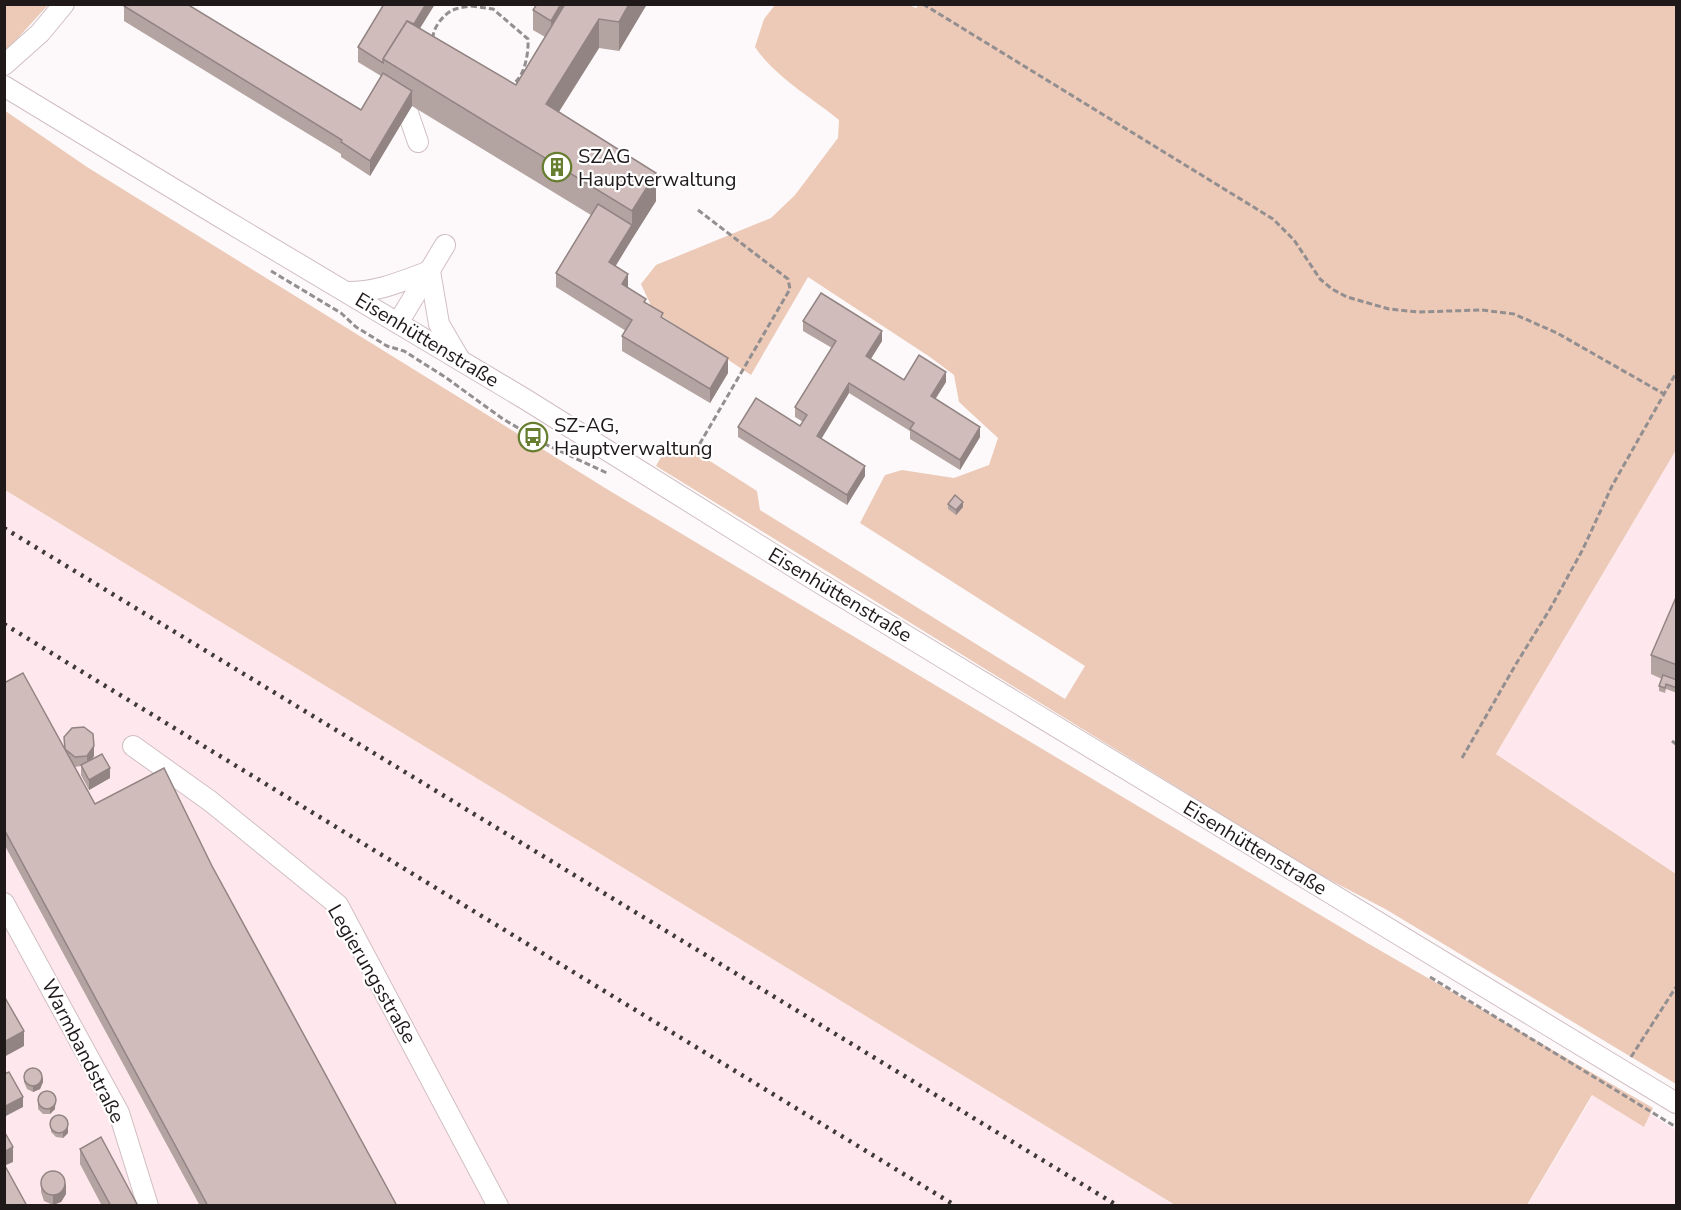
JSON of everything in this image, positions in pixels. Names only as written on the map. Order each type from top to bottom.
[{"type":"street","points":[[4,65],[40,33],[64,4]]},
{"type":"street","name":"Eisenhüttenstraße","points":[[13,91],[525,399],[804,573],[1677,1103]]},
{"type":"street","points":[[408,113],[418,142]]},
{"type":"street","points":[[398,323],[445,245]]},
{"type":"street","points":[[346,292],[368,292],[385,288],[430,271]]},
{"type":"street","points":[[430,271],[439,324],[460,360]]},
{"type":"street","name":"Legierungsstraße","points":[[133,746],[210,801],[338,905],[498,1206]]},
{"type":"street","name":"Warmbandstraße","points":[[4,903],[119,1113],[148,1206]]},
{"type":"path","points":[[493,9],[496,4]]},
{"type":"path","points":[[923,4],[1272,219],[1294,240],[1320,279],[1332,289],[1366,303],[1389,309],[1418,312],[1482,310],[1514,314],[1557,333],[1664,394]]},
{"type":"path","points":[[471,6],[493,9],[528,39],[529,54],[525,70],[514,82],[504,87],[494,85],[444,53],[434,45],[432,36],[439,21],[451,10],[471,6]]},
{"type":"path","points":[[698,210],[788,279],[790,289],[699,445]]},
{"type":"path","points":[[1462,759],[1550,609],[1583,549],[1612,486],[1677,373]]},
{"type":"path","points":[[1672,741],[1677,744]]},
{"type":"path","points":[[1622,1071],[1677,987]]},
{"type":"shaded area","points":[[907,4],[916,8],[920,4],[1676,5],[1676,450],[1496,754],[1676,874],[1676,1084],[1387,910],[1313,871],[656,466],[661,457],[680,442],[757,491],[760,510],[1065,699],[1085,666],[860,523],[885,475],[902,470],[954,478],[989,465],[998,438],[959,402],[954,375],[808,277],[751,375],[653,310],[641,284],[656,265],[771,218],[795,195],[838,138],[839,120],[783,77],[755,47],[764,19],[775,5]]},
{"type":"shaded area","points":[[5,5],[48,5],[5,52]]},
{"type":"shaded area","points":[[4,110],[87,167],[610,491],[1369,944],[1653,1108],[1644,1127],[1592,1095],[1527,1205],[1175,1205],[5,490]]},
{"type":"shaded area","points":[[1676,450],[1676,874],[1496,754]]},
{"type":"shaded area","points":[[5,490],[1175,1205],[5,1205]]},
{"type":"shaded area","points":[[1600,1083],[1676,1130],[1676,1205],[1527,1206]]},
{"type":"building","points":[[125,4],[187,4],[361,110],[383,73],[412,91],[370,161],[341,142],[342,140],[124,6]]},
{"type":"building","points":[[384,4],[426,4],[414,24],[407,21],[383,59],[383,63],[358,47]]},
{"type":"building","points":[[537,4],[561,4],[551,21],[533,10]]},
{"type":"building","points":[[565,4],[629,4],[619,22],[599,19],[546,104],[656,173],[632,211],[383,59],[407,21],[516,85]]},
{"type":"building","points":[[598,204],[632,225],[609,262],[628,274],[622,284],[646,299],[644,302],[663,313],[661,317],[728,358],[710,389],[622,336],[632,320],[556,273]]},
{"type":"building","points":[[821,293],[882,331],[866,356],[904,380],[919,355],[946,372],[931,396],[980,427],[960,460],[910,429],[914,423],[849,383],[817,436],[865,466],[847,495],[738,427],[756,398],[800,426],[807,415],[795,407],[836,341],[803,321]]},
{"type":"building","points":[[955,495],[963,502],[956,510],[948,504]]},
{"type":"building","points":[[1677,595],[1677,665],[1651,655]]},
{"type":"building","points":[[23,673],[95,804],[164,768],[212,866],[397,1206],[208,1206],[4,829],[4,683]]},
{"type":"building","points":[[1663,675],[1677,680],[1677,688],[1666,684],[1665,688],[1659,686]]},
{"type":"building","points":[[84,727],[93,734],[94,746],[87,756],[75,757],[65,749],[64,737],[72,728]]},
{"type":"building","points":[[102,754],[110,768],[89,780],[81,765]]},
{"type":"building","points":[[4,996],[24,1031],[4,1042]]},
{"type":"building","points":[[33,1068],[39,1071],[42,1077],[39,1083],[33,1086],[27,1083],[24,1077],[27,1071]]},
{"type":"building","points":[[9,1072],[23,1097],[4,1107],[4,1074]]},
{"type":"building","points":[[47,1091],[53,1094],[56,1100],[53,1106],[47,1109],[41,1106],[38,1100],[41,1094]]},
{"type":"building","points":[[59,1115],[65,1118],[68,1124],[65,1130],[59,1133],[53,1130],[50,1124],[53,1118]]},
{"type":"building","points":[[4,1131],[13,1147],[4,1152]]},
{"type":"building","points":[[101,1137],[138,1206],[111,1206],[80,1149]]},
{"type":"building","points":[[4,1164],[27,1206],[4,1206]]},
{"type":"building","points":[[53,1171],[61,1175],[65,1183],[61,1191],[53,1195],[45,1191],[41,1183],[45,1175]]},
{"type":"railway","points":[[4,528],[1118,1206]]},
{"type":"railway","points":[[4,624],[956,1206]]},
{"type":"place","name":"SZAG Hauptverwaltung","points":[[557,167]]},
{"type":"place","name":"SZ-AG, Hauptverwaltung","points":[[533,437]]}]
